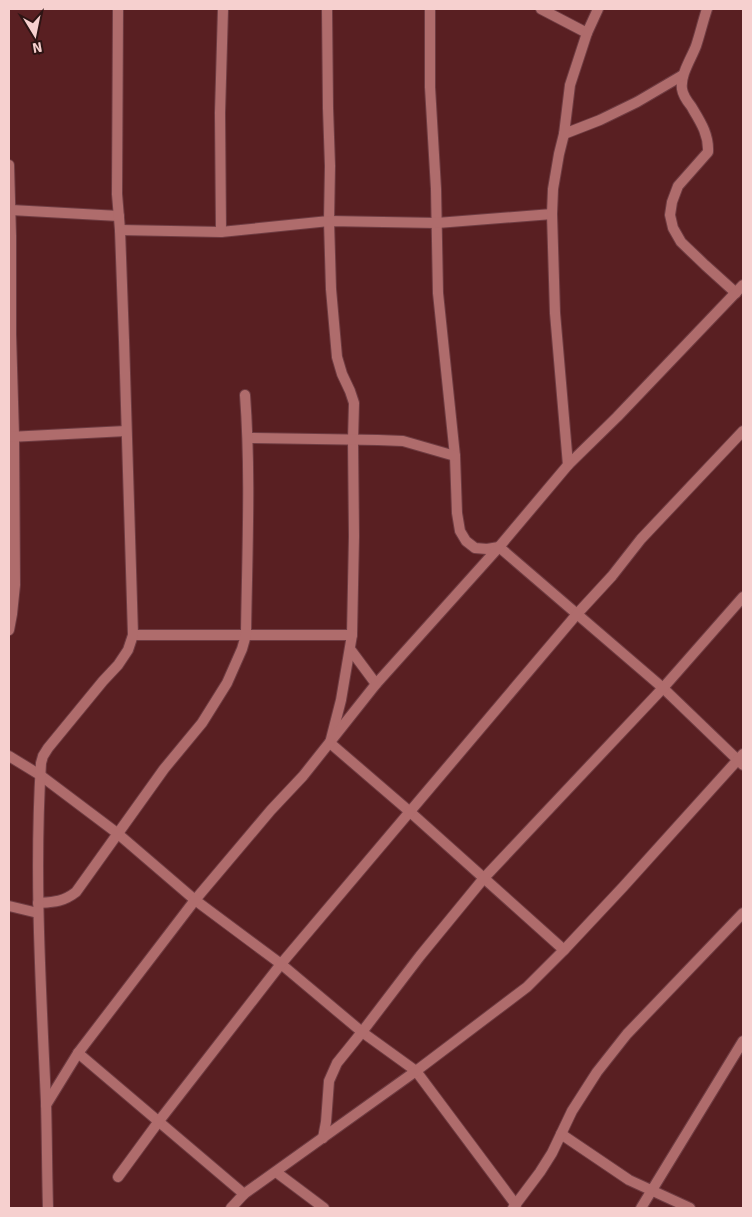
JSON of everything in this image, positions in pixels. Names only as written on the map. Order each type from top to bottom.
[{"type":"street","points":[[48,1208],[38,908],[41,763],[48,748],[118,665],[128,650],[133,636],[120,230],[117,194],[118,9]]},
{"type":"street","points":[[221,232],[220,113],[222,9]]},
{"type":"street","points":[[327,9],[330,272],[336,357],[354,403],[352,635],[341,700],[330,743]]},
{"type":"street","points":[[231,1208],[244,1194],[416,1071],[527,987],[624,887],[742,759],[663,688],[499,548],[476,548],[466,542],[460,531],[457,513],[455,456],[438,293],[436,189],[430,87],[430,9]]},
{"type":"street","points":[[541,9],[587,33]]},
{"type":"street","points":[[568,465],[555,313],[553,189],[564,134],[570,86],[587,33],[598,9]]},
{"type":"street","points":[[707,9],[693,53],[683,75],[682,87],[684,95],[705,129],[708,152],[678,186],[672,202],[670,216],[673,228],[681,242],[736,293]]},
{"type":"street","points":[[564,134],[600,120],[683,75]]},
{"type":"street","points":[[9,165],[11,210],[11,436],[15,584],[9,630]]},
{"type":"street","points":[[11,210],[119,216]]},
{"type":"street","points":[[120,230],[221,232],[329,221],[437,223],[552,214]]},
{"type":"street","points":[[46,1105],[78,1053],[195,900],[253,831],[303,776],[376,684],[499,548],[568,465],[618,417],[743,285]]},
{"type":"street","points":[[9,906],[38,908],[68,898],[76,892],[164,769],[202,723],[227,683],[246,635],[248,438],[246,395]]},
{"type":"street","points":[[11,436],[126,431]]},
{"type":"street","points":[[118,1177],[281,964],[350,884],[409,811],[576,614],[612,576],[641,539],[743,431]]},
{"type":"street","points":[[248,438],[404,441],[455,456]]},
{"type":"street","points":[[323,1138],[329,1081],[337,1063],[420,956],[484,878],[663,688],[743,597]]},
{"type":"street","points":[[133,636],[352,635]]},
{"type":"street","points":[[350,649],[376,684]]},
{"type":"street","points":[[330,743],[564,950]]},
{"type":"street","points":[[9,756],[40,775],[117,833],[195,900],[281,964],[362,1032],[416,1071],[463,1133],[514,1207],[552,1153],[572,1111],[597,1072],[627,1034],[743,913]]},
{"type":"street","points":[[641,1208],[743,1041]]},
{"type":"street","points":[[78,1053],[244,1194]]},
{"type":"street","points":[[561,1134],[629,1180],[690,1208]]},
{"type":"street","points":[[276,1172],[324,1208]]}]
